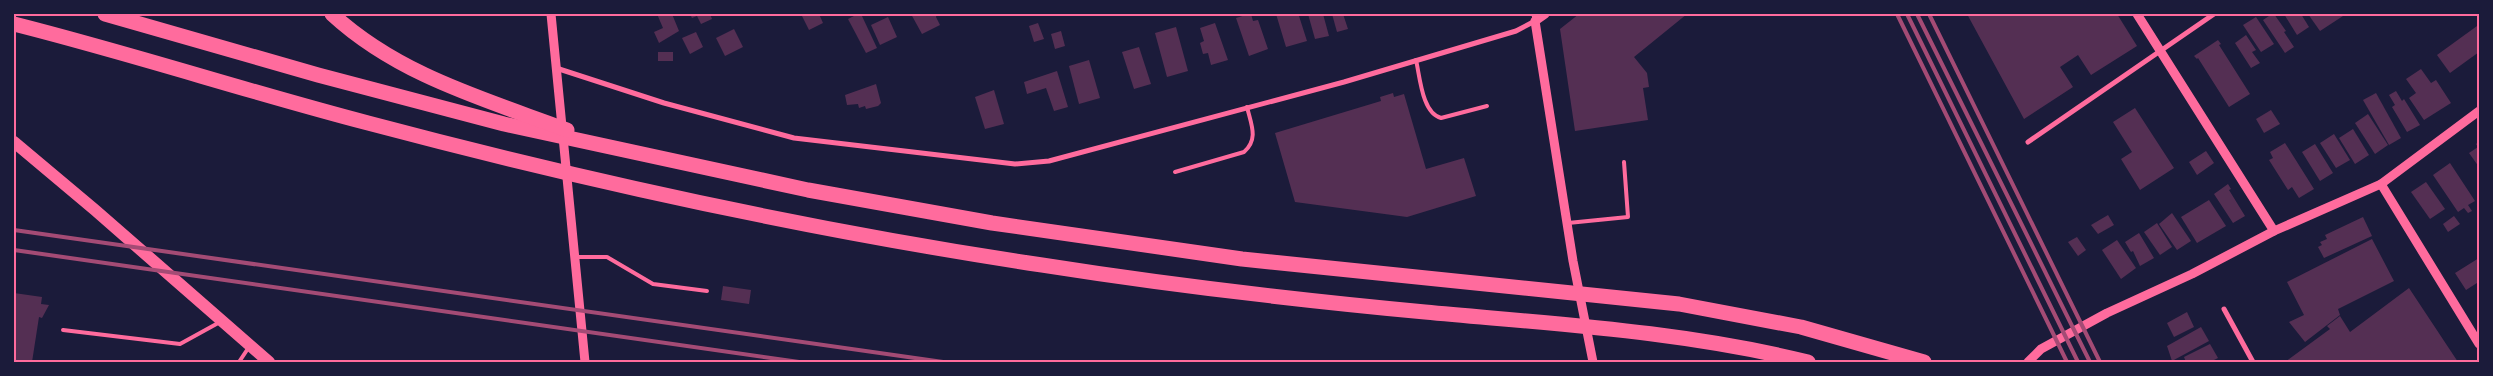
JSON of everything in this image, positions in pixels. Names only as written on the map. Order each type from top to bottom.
[{"type":"highway","points":[[105,14],[318,76],[504,124],[624,152],[816,192],[992,224],[1242,259],[1679,304],[1801,327],[1924,362]]},
{"type":"highway","points":[[332,14],[353,32],[393,60],[438,82],[624,152]]},
{"type":"highway","points":[[14,24],[340,116],[508,159],[694,202],[963,252],[1243,293],[1637,332],[1707,342],[1808,362]]},
{"type":"main road","points":[[14,142],[269,362]]},
{"type":"street","points":[[551,14],[585,362]]},
{"type":"street","points":[[556,68],[664,103],[794,138],[1015,164],[1050,161],[1416,60],[1516,31],[1534,17],[1545,14]]},
{"type":"street","points":[[2137,14],[2274,231]]},
{"type":"street","points":[[2028,142],[2160,49],[2214,14]]},
{"type":"street","points":[[1534,17],[1567,223],[1593,362]]},
{"type":"street","points":[[2028,362],[2041,349],[2107,313],[2192,274],[2274,231],[2381,184],[2479,111]]},
{"type":"street","points":[[2381,184],[2479,344]]},
{"type":"street","points":[[2224,308],[2253,362]]},
{"type":"lane","points":[[1416,60],[1429,108],[1437,117],[1441,118],[1487,106]]},
{"type":"lane","points":[[1175,172],[1244,152],[1251,146],[1254,140],[1247,107]]},
{"type":"lane","points":[[1567,223],[1628,218],[1624,162]]},
{"type":"lane","points":[[575,256],[607,257],[653,284],[707,291]]},
{"type":"lane","points":[[63,330],[180,344],[222,321]]},
{"type":"lane","points":[[239,362],[250,345]]},
{"type":"building","points":[[657,14],[672,14],[679,31],[659,43],[654,32],[663,28]]},
{"type":"building","points":[[690,14],[710,14],[712,19],[701,24],[697,16],[692,18]]},
{"type":"building","points":[[801,14],[819,14],[823,23],[809,30]]},
{"type":"building","points":[[861,14],[877,48],[866,53],[848,19]]},
{"type":"building","points":[[911,14],[937,14],[936,17],[940,25],[922,34]]},
{"type":"building","points":[[1251,14],[1253,21],[1258,20],[1268,49],[1249,56],[1236,18]]},
{"type":"building","points":[[1276,14],[1303,14],[1299,16],[1307,41],[1286,47]]},
{"type":"building","points":[[1308,14],[1323,14],[1329,36],[1315,39]]},
{"type":"building","points":[[1332,14],[1343,14],[1348,29],[1337,32]]},
{"type":"building","points":[[1579,14],[1687,14],[1634,57],[1647,73],[1649,87],[1643,88],[1648,120],[1575,131],[1560,29]]},
{"type":"building","points":[[1967,14],[2117,14],[2137,46],[2091,75],[2078,55],[2060,67],[2073,87],[2024,119]]},
{"type":"building","points":[[2274,14],[2286,31],[2284,32],[2294,47],[2285,53],[2263,20]]},
{"type":"building","points":[[2284,14],[2301,14],[2309,27],[2297,35]]},
{"type":"building","points":[[2308,14],[2342,14],[2343,16],[2320,31]]},
{"type":"building","points":[[888,17],[897,37],[880,45],[871,25]]},
{"type":"building","points":[[2256,17],[2274,44],[2261,52],[2243,25]]},
{"type":"building","points":[[1038,23],[1044,39],[1034,42],[1029,26]]},
{"type":"building","points":[[1215,23],[1228,60],[1211,65],[1208,53],[1203,54],[1200,43],[1204,41],[1200,28]]},
{"type":"building","points":[[2477,26],[2479,29],[2479,52],[2450,73],[2437,55]]},
{"type":"building","points":[[1176,27],[1188,71],[1167,77],[1155,33]]},
{"type":"building","points":[[734,29],[743,47],[725,56],[716,38]]},
{"type":"building","points":[[1061,31],[1065,46],[1055,49],[1051,34]]},
{"type":"building","points":[[696,32],[703,47],[690,54],[682,38]]},
{"type":"building","points":[[2246,35],[2256,50],[2252,52],[2260,63],[2251,68],[2235,43]]},
{"type":"building","points":[[2218,40],[2221,44],[2219,45],[2250,94],[2229,107],[2198,58],[2194,56]]},
{"type":"building","points":[[1139,47],[1151,84],[1134,89],[1122,52]]},
{"type":"building","points":[[658,52],[673,52],[673,61],[658,61]]},
{"type":"building","points":[[1089,60],[1100,98],[1079,104],[1069,66]]},
{"type":"building","points":[[2421,69],[2431,83],[2436,80],[2451,103],[2424,120],[2409,98],[2416,93],[2406,79]]},
{"type":"building","points":[[1057,71],[1068,107],[1054,111],[1046,88],[1027,94],[1024,82]]},
{"type":"building","points":[[876,84],[881,103],[878,106],[866,109],[865,106],[859,108],[858,104],[847,105],[845,95]]},
{"type":"building","points":[[994,90],[1004,124],[985,129],[975,97]]},
{"type":"building","points":[[2396,91],[2402,101],[2404,99],[2420,125],[2407,132],[2392,107],[2395,105],[2389,95]]},
{"type":"building","points":[[1393,93],[1394,97],[1404,94],[1426,169],[1464,158],[1476,196],[1407,217],[1295,202],[1275,133],[1381,101],[1380,97]]},
{"type":"building","points":[[2376,93],[2401,138],[2389,145],[2363,100]]},
{"type":"building","points":[[2135,108],[2174,168],[2140,190],[2121,159],[2132,152],[2113,122]]},
{"type":"building","points":[[2271,110],[2280,124],[2264,133],[2256,119]]},
{"type":"building","points":[[2368,114],[2388,145],[2375,154],[2355,123]]},
{"type":"building","points":[[2353,129],[2369,155],[2355,164],[2339,138]]},
{"type":"building","points":[[2334,134],[2350,160],[2336,168],[2320,143]]},
{"type":"building","points":[[2479,141],[2479,167],[2469,153],[2478,147],[2476,144]]},
{"type":"building","points":[[2285,143],[2314,189],[2299,198],[2292,187],[2288,190],[2269,160],[2273,158],[2270,152]]},
{"type":"building","points":[[2315,144],[2333,173],[2320,181],[2302,152]]},
{"type":"building","points":[[2206,151],[2214,163],[2197,175],[2189,162]]},
{"type":"building","points":[[2450,163],[2475,201],[2468,205],[2472,211],[2468,213],[2464,208],[2458,212],[2433,175]]},
{"type":"building","points":[[2426,182],[2445,209],[2430,219],[2411,192]]},
{"type":"building","points":[[2228,184],[2231,189],[2229,190],[2245,216],[2233,223],[2214,194]]},
{"type":"building","points":[[2209,200],[2226,226],[2197,243],[2181,217]]},
{"type":"building","points":[[2172,213],[2191,241],[2177,250],[2159,224]]},
{"type":"building","points":[[2108,215],[2114,225],[2098,234],[2091,225]]},
{"type":"building","points":[[2454,216],[2460,224],[2448,232],[2443,224]]},
{"type":"building","points":[[2363,217],[2372,236],[2324,258],[2318,247],[2322,245],[2320,242],[2327,239],[2325,235]]},
{"type":"building","points":[[2157,223],[2172,247],[2160,255],[2144,232]]},
{"type":"building","points":[[2139,233],[2154,258],[2140,266],[2133,251],[2131,252],[2125,242]]},
{"type":"building","points":[[2077,237],[2086,250],[2078,256],[2068,242]]},
{"type":"building","points":[[2372,239],[2394,281],[2338,309],[2340,315],[2305,342],[2289,322],[2304,315],[2287,282]]},
{"type":"building","points":[[2117,240],[2136,268],[2121,279],[2102,250]]},
{"type":"building","points":[[2479,258],[2479,286],[2477,283],[2466,290],[2455,273]]},
{"type":"building","points":[[723,286],[751,290],[749,304],[721,300]]},
{"type":"building","points":[[2409,288],[2458,362],[2285,362],[2330,329],[2327,326],[2340,316],[2350,332]]},
{"type":"building","points":[[14,293],[42,297],[41,304],[49,305],[42,318],[39,317],[32,362],[14,362]]},
{"type":"building","points":[[2187,312],[2194,327],[2174,337],[2167,323]]},
{"type":"building","points":[[2201,327],[2209,341],[2172,361],[2167,346]]},
{"type":"building","points":[[2210,344],[2218,358],[2210,362],[2186,362],[2184,357]]},
{"type":"railway","points":[[1897,14],[2067,362]]},
{"type":"railway","points":[[1907,14],[2078,362]]},
{"type":"railway","points":[[1917,14],[2090,362]]},
{"type":"railway","points":[[1929,14],[2100,362]]},
{"type":"railway","points":[[14,230],[943,362]]},
{"type":"railway","points":[[14,250],[799,362]]}]
